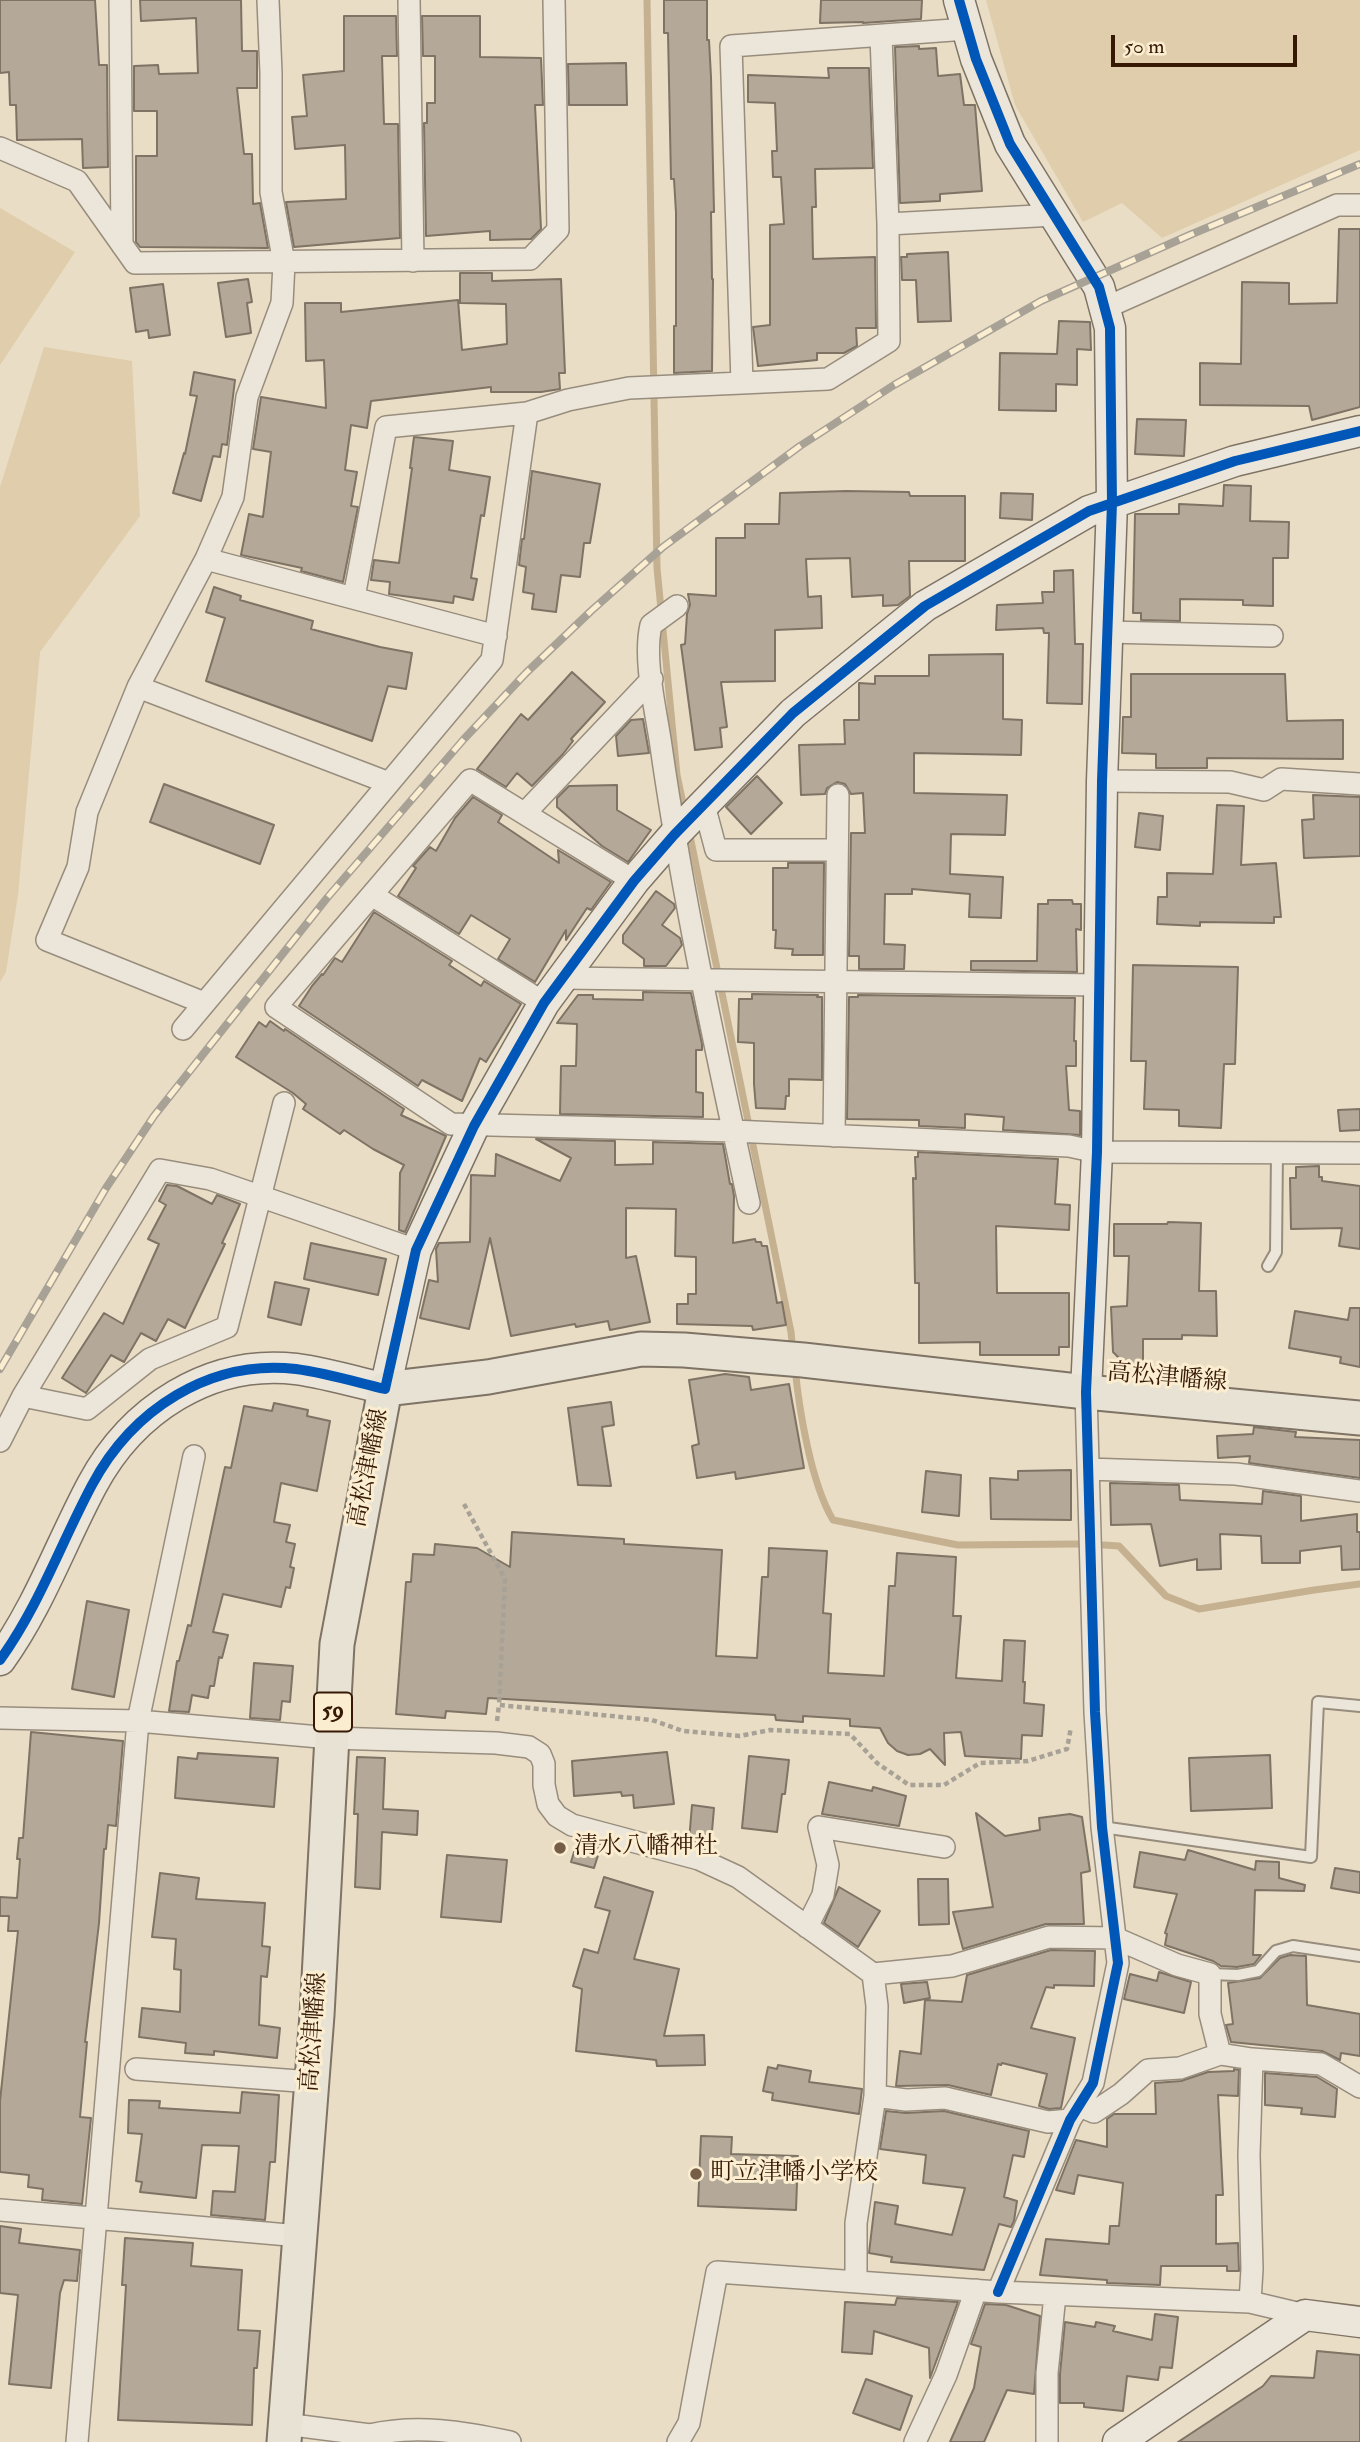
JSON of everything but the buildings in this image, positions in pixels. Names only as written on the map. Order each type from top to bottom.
[{"type":"main road","name":"高松津幡線","points":[[285,2433],[312,2082],[337,1644],[385,1389],[488,1377],[641,1349],[684,1350],[1360,1418]]},
{"type":"street","points":[[120,0],[122,245]]},
{"type":"street","points":[[204,1003],[47,940],[78,867],[87,812],[138,687],[206,559],[233,497],[247,397],[282,303],[284,263],[271,192],[268,0]]},
{"type":"street","points":[[410,0],[413,261]]},
{"type":"street","points":[[0,148],[76,181],[135,263],[530,259],[558,230],[554,0]]},
{"type":"street","points":[[959,0],[976,59],[1010,144],[1099,287],[1111,328],[1112,503],[1102,781],[1097,1152],[1086,1392],[1095,1712],[1102,1827],[1118,1963],[1093,2083],[1075,2113],[998,2292]]},
{"type":"street","points":[[742,383],[731,46],[967,29]]},
{"type":"street","points":[[354,597],[386,427],[527,413],[568,400],[629,388],[828,379],[890,341],[881,36]]},
{"type":"street","points":[[1105,308],[1337,205],[1360,205]]},
{"type":"street","points":[[888,224],[1055,215]]},
{"type":"street","points":[[183,1029],[492,660],[527,413]]},
{"type":"street","points":[[0,1660],[16,1638],[109,1454],[160,1404],[191,1386],[225,1374],[260,1368],[295,1369],[385,1389],[416,1251],[474,1126],[544,1003],[634,881],[793,713],[925,606],[1089,511],[1235,461],[1360,430]]},
{"type":"street","points":[[206,559],[496,636]]},
{"type":"street","points":[[667,614],[648,640],[652,679],[689,820],[749,1203]]},
{"type":"street","points":[[1107,632],[1272,636]]},
{"type":"street","points":[[525,813],[652,679]]},
{"type":"street","points":[[138,687],[389,783]]},
{"type":"street","points":[[1102,781],[1230,782],[1264,790],[1281,779],[1360,785]]},
{"type":"street","points":[[634,881],[470,780],[276,1007],[451,1124],[737,1131],[1069,1146],[1097,1152],[1360,1153]]},
{"type":"street","points":[[834,1136],[838,795]]},
{"type":"street","points":[[689,820],[716,850],[837,849]]},
{"type":"street","points":[[372,895],[544,1003]]},
{"type":"street","points":[[562,978],[1100,985]]},
{"type":"street","points":[[23,1396],[87,1409],[150,1359],[227,1327],[284,1103]]},
{"type":"street","points":[[0,1441],[23,1396],[160,1170],[210,1178],[416,1251]]},
{"type":"street","points":[[77,2442],[138,1721],[194,1456]]},
{"type":"street","points":[[1088,1469],[1236,1474],[1360,1491]]},
{"type":"street","points":[[0,1718],[138,1721],[331,1738],[496,1743],[529,1747],[540,1754],[544,1765],[548,1804],[557,1816],[572,1825],[699,1859],[738,1877],[873,1974],[952,1966],[1049,1937],[1115,1938],[1177,1965],[1210,1974],[1210,2014],[1220,2054]]},
{"type":"street","points":[[807,1927],[823,1895],[828,1865],[819,1827],[944,1847]]},
{"type":"street","points":[[856,2281],[856,2223],[875,2096],[877,2006],[873,1974]]},
{"type":"street","points":[[875,2096],[906,2100],[945,2098],[1048,2122],[1075,2113],[1094,2112],[1121,2094],[1148,2070],[1180,2068],[1220,2054],[1321,2064],[1360,2087]]},
{"type":"street","points":[[1250,2302],[1252,2269],[1249,2155],[1252,2059]]},
{"type":"street","points":[[136,2069],[312,2082]]},
{"type":"street","points":[[0,2210],[300,2236]]},
{"type":"street","points":[[678,2442],[689,2423],[717,2272],[998,2292],[1250,2302],[1305,2315],[1360,2322]]},
{"type":"street","points":[[915,2442],[946,2375],[976,2290]]},
{"type":"street","points":[[1047,2442],[1047,2373],[1055,2295]]},
{"type":"street","points":[[1118,2442],[1247,2357],[1305,2315]]},
{"type":"street","points":[[285,2433],[370,2435],[392,2429],[437,2429],[510,2442]]},
{"type":"street","points":[[370,2435],[391,2442]]},
{"type":"lane","points":[[1268,1266],[1276,1252],[1277,1152]]},
{"type":"lane","points":[[1102,1827],[1311,1857],[1318,1702],[1360,1706]]},
{"type":"lane","points":[[1210,1974],[1238,1975],[1258,1971],[1276,1951],[1293,1945],[1360,1956]]},
{"type":"path","points":[[464,1504],[505,1579],[496,1743]]},
{"type":"path","points":[[499,1705],[652,1720],[683,1731],[740,1736],[770,1730],[850,1734],[877,1763],[909,1784],[920,1785],[944,1785],[980,1763],[1028,1761],[1068,1749],[1073,1713],[1095,1712]]},
{"type":"shaded area","points":[[986,0],[1360,0],[1360,150],[1162,238],[1122,203],[1083,222],[1015,105]]},
{"type":"shaded area","points":[[0,208],[75,252],[0,365]]},
{"type":"shaded area","points":[[44,347],[132,361],[140,516],[40,652],[18,895],[6,972],[0,982],[0,487]]},
{"type":"waterway","points":[[647,0],[657,568],[677,775],[685,813]]},
{"type":"waterway","points":[[689,831],[793,1352]]},
{"type":"waterway","points":[[795,1367],[812,1467],[833,1520],[958,1545],[1078,1544]]},
{"type":"waterway","points":[[1104,1545],[1119,1546],[1166,1596],[1199,1609],[1360,1584]]},
{"type":"railway","points":[[0,1369],[106,1188],[154,1116],[327,898],[464,739],[526,673],[663,547],[800,446],[894,385],[1041,301],[1360,164]]},
{"type":"cycle path","points":[[959,0],[976,59],[1010,144],[1099,287],[1110,328],[1112,503],[1102,781],[1097,1152],[1086,1392],[1095,1712],[1102,1827],[1118,1963],[1093,2083],[1070,2120],[998,2292]]},
{"type":"cycle path","points":[[0,1660],[38,1596],[92,1485],[109,1458],[151,1413],[176,1395],[233,1372],[264,1368],[296,1369],[385,1389],[416,1250],[474,1126],[544,1003],[634,881],[674,835],[793,713],[925,606],[1089,511],[1235,461],[1360,431]]},
{"type":"place","name":"清水八幡神社","points":[[560,1848]]},
{"type":"place","name":"町立津幡小学校","points":[[696,2174]]}]
